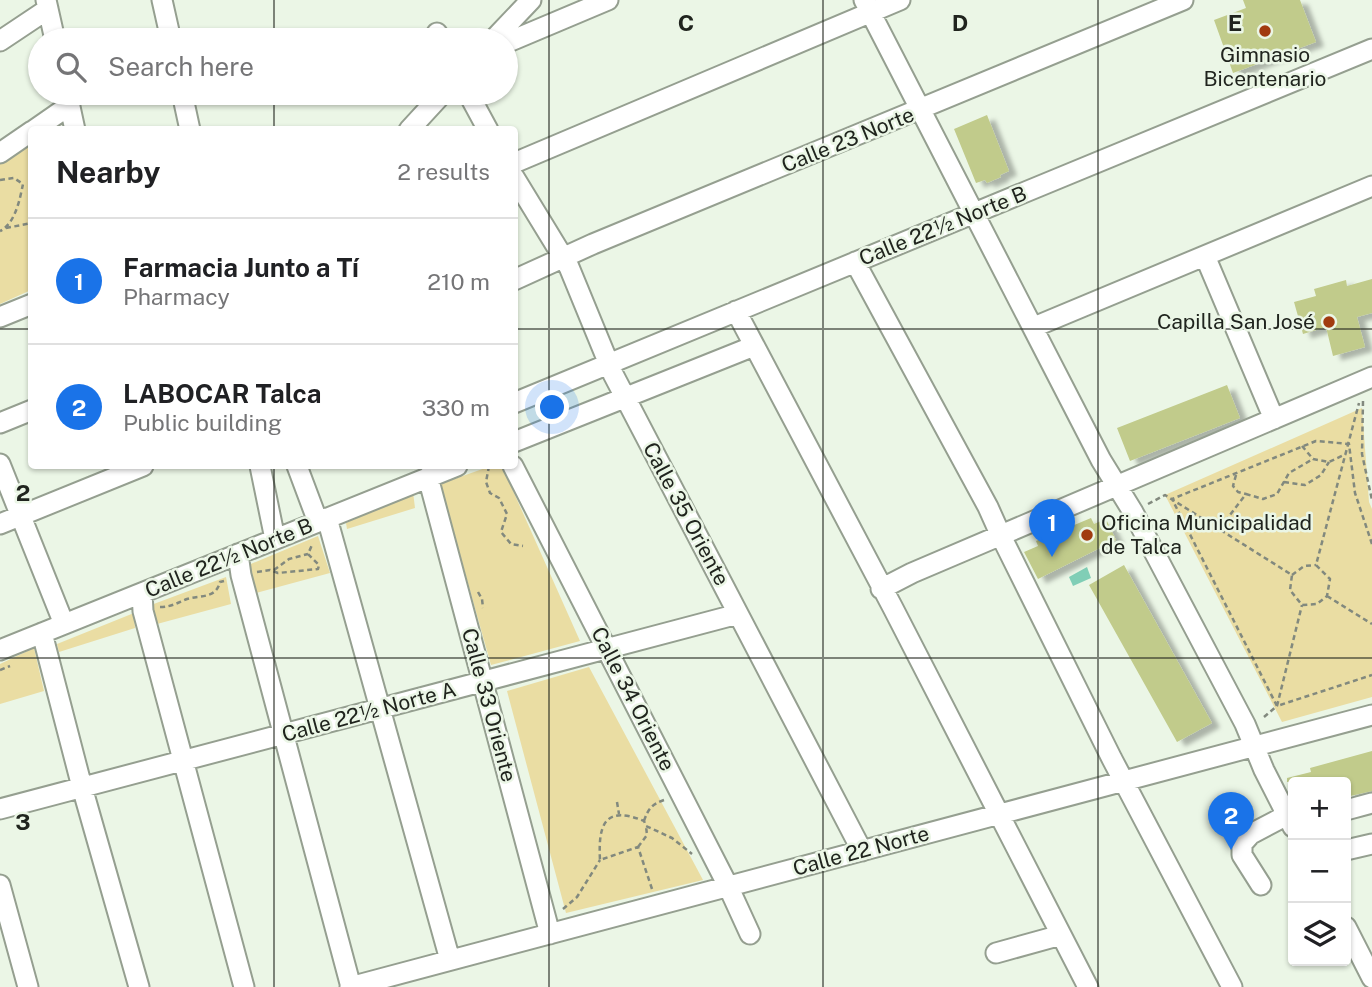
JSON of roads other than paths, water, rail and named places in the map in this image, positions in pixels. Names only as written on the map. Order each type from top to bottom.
[{"type":"street","points":[[162,0],[168,28]]},
{"type":"street","points":[[504,28],[531,0]]},
{"type":"street","points":[[518,38],[608,0]]},
{"type":"street","points":[[518,161],[868,6],[900,0]]},
{"type":"street","name":"Calle 23 Norte","points":[[518,279],[564,257],[1183,0]]},
{"type":"street","points":[[0,41],[47,5],[52,28]]},
{"type":"street","points":[[868,6],[1101,460],[1133,512],[1245,724],[1288,816]]},
{"type":"street","name":"Calle 22½ Norte B","points":[[518,400],[1372,49]]},
{"type":"street","points":[[38,126],[61,105]]},
{"type":"street","points":[[69,105],[74,126]]},
{"type":"street","points":[[185,105],[189,126]]},
{"type":"street","points":[[413,126],[432,105]]},
{"type":"street","points":[[474,105],[486,126]]},
{"type":"street","points":[[0,153],[28,133]]},
{"type":"street","name":"Calle 35 Oriente","points":[[518,183],[564,257],[625,398],[862,851]]},
{"type":"street","points":[[1034,327],[1372,186]]},
{"type":"street","points":[[1205,256],[1273,419]]},
{"type":"street","points":[[855,262],[988,507],[1000,536],[1124,781],[1232,987]]},
{"type":"street","points":[[0,317],[28,306]]},
{"type":"street","points":[[736,312],[1088,987]]},
{"type":"street","points":[[518,441],[754,346]]},
{"type":"street","points":[[881,589],[912,573],[1364,381]]},
{"type":"street","points":[[0,423],[28,412]]},
{"type":"street","points":[[0,464],[64,624]]},
{"type":"street","points":[[0,524],[135,469]]},
{"type":"street","points":[[261,469],[275,539]]},
{"type":"street","points":[[298,469],[326,525],[450,960]]},
{"type":"street","name":"Calle 22½ Norte B","points":[[0,650],[64,624],[142,602],[238,554],[275,539],[326,525],[449,469]]},
{"type":"street","name":"Calle 34 Oriente","points":[[515,469],[750,934]]},
{"type":"street","name":"Calle 33 Oriente","points":[[428,477],[548,925]]},
{"type":"street","points":[[238,554],[241,575],[351,987]]},
{"type":"street","points":[[142,602],[244,987]]},
{"type":"street","name":"Calle 22½ Norte A","points":[[0,809],[738,614]]},
{"type":"street","points":[[42,633],[82,787],[139,987]]},
{"type":"street","name":"Calle 22 Norte","points":[[351,987],[450,960],[548,925],[654,906],[1372,715]]},
{"type":"street","points":[[1351,809],[1372,803]]},
{"type":"street","points":[[1261,885],[1242,855],[1242,844],[1251,834],[1288,825]]},
{"type":"street","points":[[1351,849],[1372,844]]},
{"type":"street","points":[[0,885],[28,987]]},
{"type":"street","points":[[996,953],[1061,935]]},
{"type":"street","points":[[1351,938],[1372,978]]},
{"type":"water","points":[[1087,567],[1091,578],[1073,586],[1069,577]]},
{"type":"place","name":"Gimnasio Bicentenario","points":[[1265,31]]},
{"type":"place","name":"Capilla San José","points":[[1329,322]]},
{"type":"place","name":"Oficina Municipalidad de Talca","points":[[1087,535]]},
{"type":"place","name":"Farmacia Junto a Tí","points":[[1052,557]]},
{"type":"place","name":"LABOCAR Talca","points":[[1231,850]]}]
